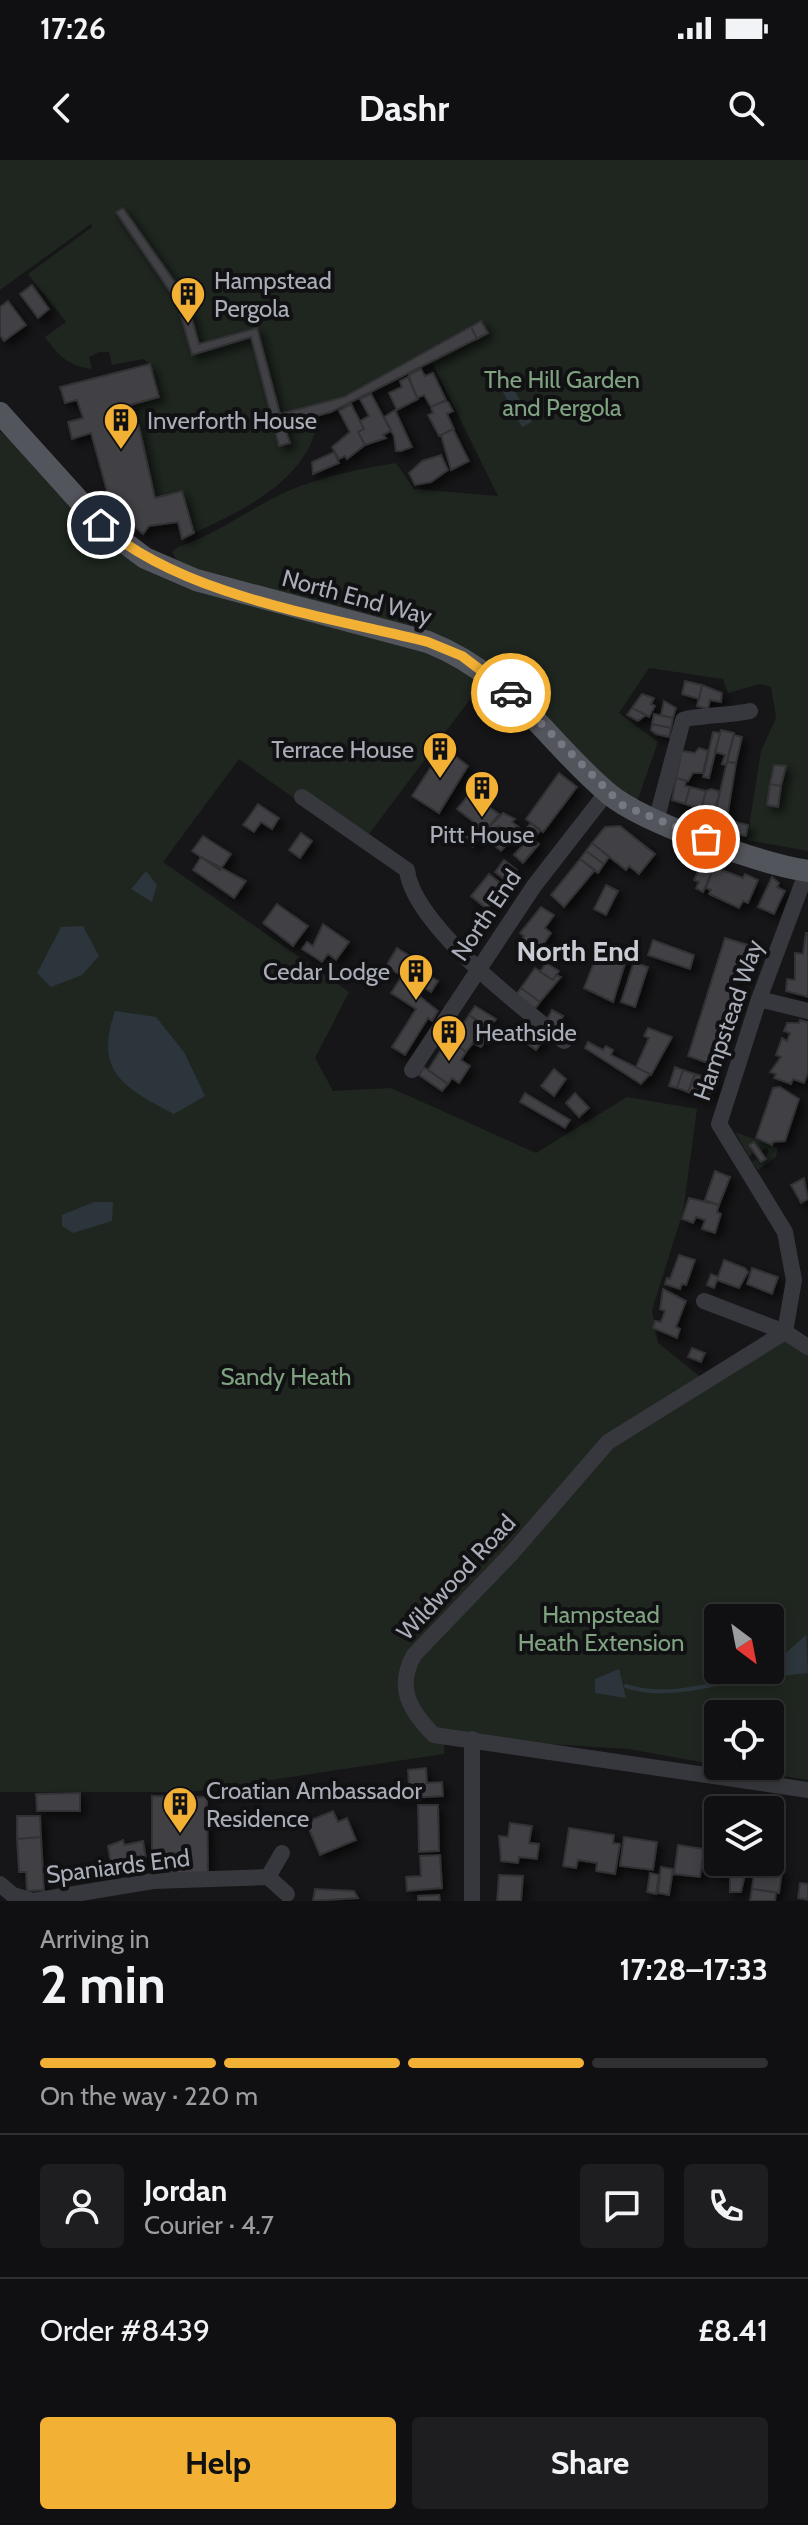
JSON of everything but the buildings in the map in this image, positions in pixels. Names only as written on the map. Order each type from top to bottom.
[{"type":"main road","name":"North End Way","points":[[0,413],[68,484],[140,548],[216,585],[428,642],[462,656],[520,702],[622,805],[656,821],[804,871]]},
{"type":"street","points":[[656,821],[683,720],[689,716],[727,717],[750,711]]},
{"type":"street","name":"North End","points":[[412,1070],[534,886],[607,792]]},
{"type":"street","points":[[302,797],[407,870],[409,888],[477,970],[564,1041]]},
{"type":"street","name":"Hampstead Way","points":[[785,1332],[794,1280],[785,1232],[719,1124],[804,871]]},
{"type":"street","points":[[759,999],[808,1011]]},
{"type":"street","points":[[704,1301],[785,1332],[808,1347]]},
{"type":"street","name":"Wildwood Road","points":[[785,1332],[608,1442],[511,1554],[414,1655],[405,1672],[406,1688],[420,1721],[434,1735],[808,1790]]},
{"type":"street","points":[[472,1739],[472,1901]]},
{"type":"street","points":[[282,1853],[268,1877],[287,1894]]},
{"type":"street","name":"Spaniards End","points":[[0,1884],[13,1895],[33,1901],[153,1881],[268,1877]]},
{"type":"green space","points":[[0,160],[808,160],[808,851],[747,840],[761,751],[776,718],[771,687],[760,684],[728,693],[723,679],[649,668],[619,713],[658,742],[634,810],[489,674],[366,838],[298,801],[239,759],[163,862],[349,992],[315,1058],[333,1091],[391,1088],[536,1153],[627,1097],[697,1109],[683,1212],[652,1310],[658,1343],[707,1382],[776,1339],[808,1347],[808,1780],[784,1776],[784,1700],[704,1700],[704,1763],[628,1749],[444,1737],[444,1754],[191,1792],[0,1792],[0,431],[101,525],[178,562],[172,552],[178,547],[207,535],[288,491],[355,471],[396,463],[414,489],[498,496],[431,360],[318,414],[314,436],[304,456],[290,473],[254,502],[194,533],[182,492],[155,498],[139,426],[130,405],[159,397],[150,364],[143,359],[112,365],[109,352],[99,352],[89,357],[92,369],[84,368],[65,359],[45,337],[66,322],[28,274],[92,227],[91,224],[0,290]]},
{"type":"green space","points":[[735,1132],[778,1148],[776,1157],[758,1170],[752,1162],[758,1158],[761,1162],[769,1152],[766,1148],[761,1152],[753,1142],[749,1145],[754,1153],[749,1157]]},
{"type":"shaded area","points":[[503,369],[532,422],[522,427],[493,374]]},
{"type":"shaded area","points":[[146,871],[157,885],[152,902],[131,889]]},
{"type":"shaded area","points":[[83,926],[99,956],[82,975],[51,987],[37,973],[61,927]]},
{"type":"shaded area","points":[[115,1011],[156,1017],[184,1052],[205,1096],[174,1114],[127,1086],[111,1063],[108,1049]]},
{"type":"shaded area","points":[[94,1202],[113,1202],[112,1221],[73,1233],[62,1226],[62,1215]]},
{"type":"shaded area","points":[[806,1635],[808,1673],[784,1675],[784,1653]]},
{"type":"shaded area","points":[[619,1669],[626,1698],[595,1693],[595,1679]]},
{"type":"waterway","points":[[626,1686],[664,1691],[715,1684]]},
{"type":"way so far","points":[[511,693],[622,805],[706,839]]},
{"type":"place","name":"Hampstead Pergola","points":[[188,325]]},
{"type":"place","name":"Inverforth House","points":[[121,451]]},
{"type":"place","name":"Terrace House","points":[[440,780]]},
{"type":"place","name":"Pitt House","points":[[482,819]]},
{"type":"place","name":"Cedar Lodge","points":[[416,1002]]},
{"type":"place","name":"Heathside","points":[[449,1063]]},
{"type":"place","name":"Croatian Ambassador Residence","points":[[180,1835]]},
{"type":"district","name":"North End","points":[[578,951]]},
{"type":"route","points":[[101,525],[125,546],[145,558],[196,580],[428,642],[462,656],[511,693]]},
{"type":"park label","name":"The Hill Garden and Pergola","points":[[562,393]]},
{"type":"park label","name":"Sandy Heath","points":[[286,1376]]},
{"type":"park label","name":"Hampstead Heath Extension","points":[[601,1628]]}]
